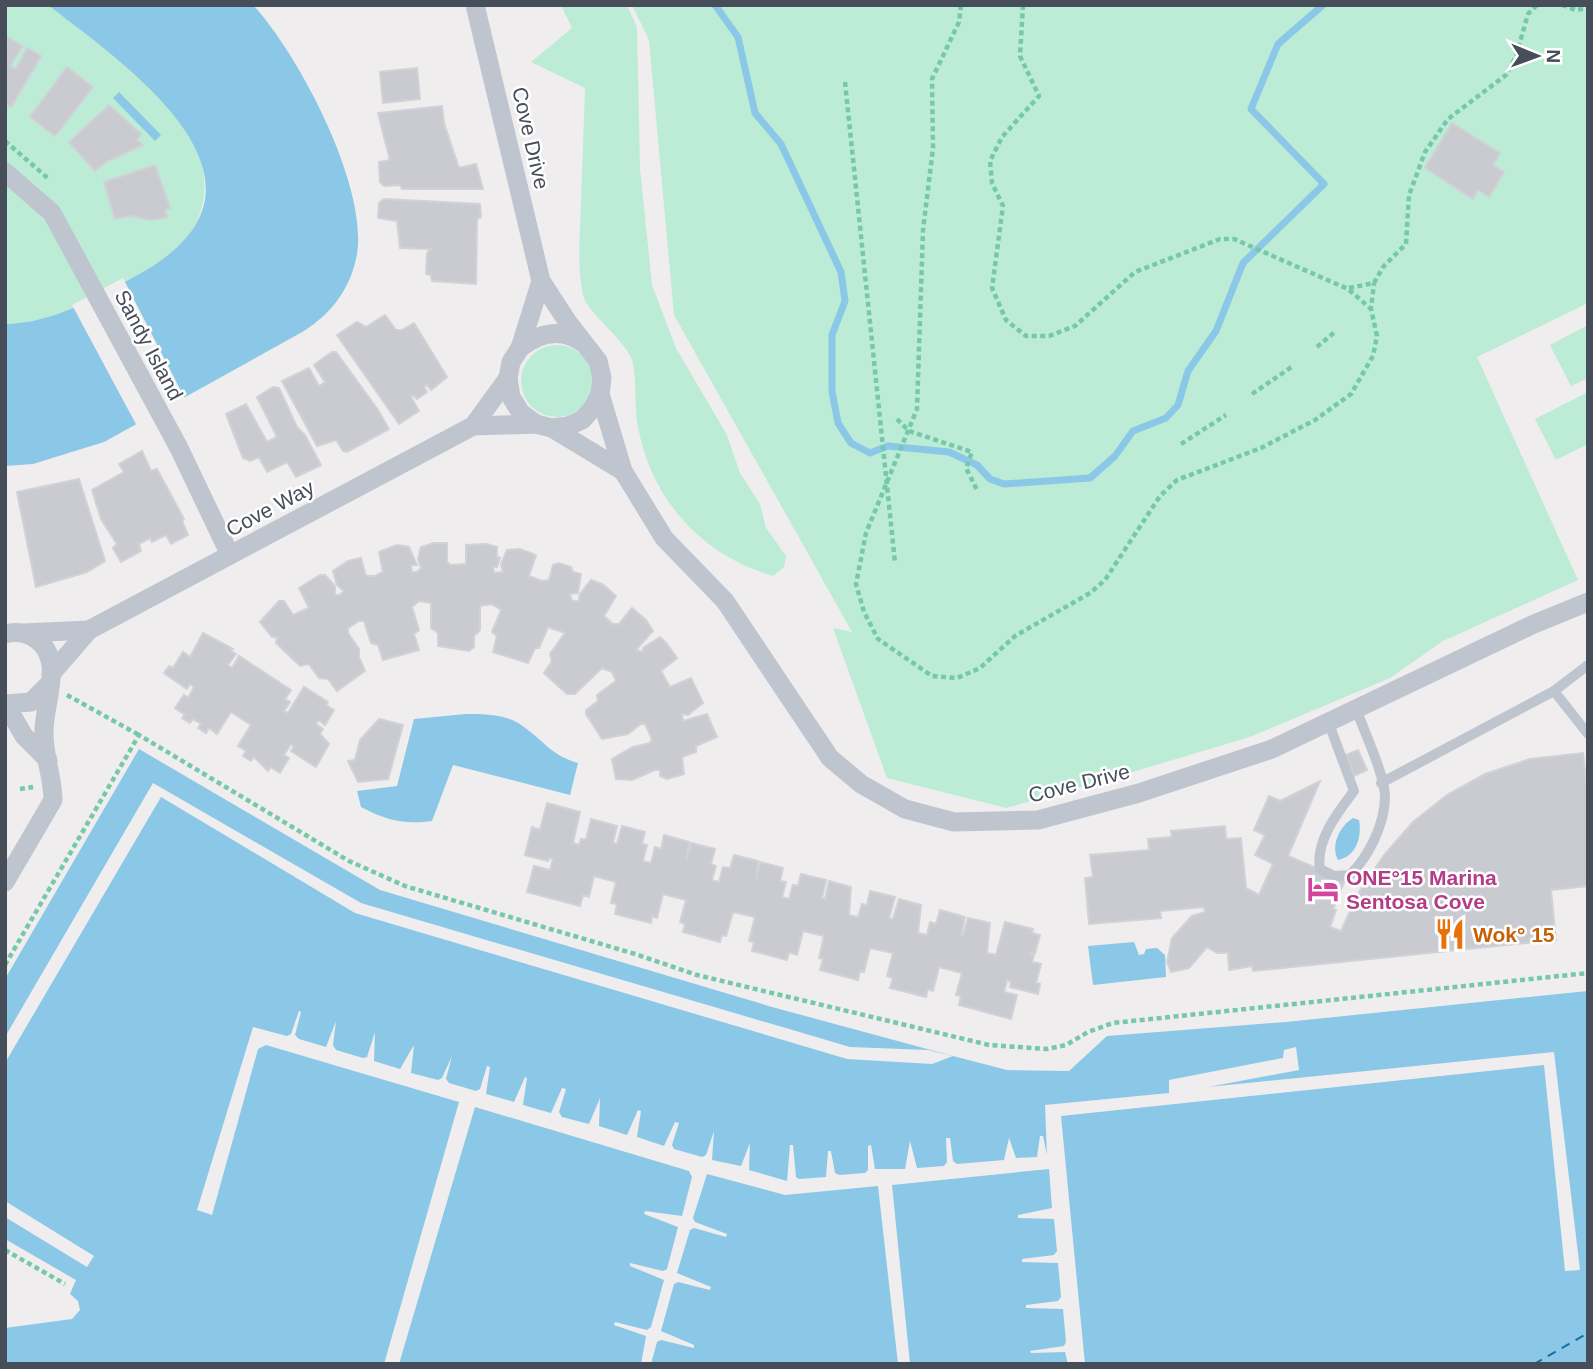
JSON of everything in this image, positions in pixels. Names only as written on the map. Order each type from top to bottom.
[{"type":"street","name":"Cove Drive","points":[[475,5],[541,281],[598,361],[602,378],[600,394],[623,471],[664,538],[725,601],[830,758],[861,784],[905,808],[954,822],[1038,820],[1139,793],[1272,750],[1534,624],[1588,602]]},
{"type":"street","name":"Sandy Island","points":[[5,173],[52,213],[179,449],[230,555]]},
{"type":"street","points":[[508,378],[511,362],[520,348],[541,281]]},
{"type":"street","points":[[520,348],[532,339],[562,333],[577,338],[589,348]]},
{"type":"street","name":"Cove Drive","points":[[508,378],[516,405],[544,426],[623,471]]},
{"type":"street","name":"Cove Way","points":[[48,760],[24,736],[6,704],[31,702],[89,630],[473,426],[508,378]]},
{"type":"street","points":[[544,426],[568,426],[582,419],[593,408],[600,394]]},
{"type":"street","name":"Cove Way","points":[[473,426],[544,426]]},
{"type":"street","name":"Cove Way","points":[[14,633],[89,630]]},
{"type":"street","name":"Cove Way","points":[[5,882],[53,800],[43,733],[50,679],[48,652],[33,636],[14,633]]},
{"type":"lane","points":[[1381,783],[1553,691],[1588,665]]},
{"type":"lane","points":[[1553,691],[1588,734]]},
{"type":"lane","points":[[1329,724],[1354,791],[1333,818],[1318,858],[1320,869],[1334,876],[1350,876],[1363,862],[1379,826],[1385,795],[1357,711]]},
{"type":"path","points":[[961,5],[959,22],[932,79],[933,148],[923,230],[917,410],[866,533],[856,584],[864,612],[878,639],[932,676],[957,678],[980,668],[1015,636],[1090,593],[1105,580],[1160,496],[1177,480],[1261,448],[1315,420],[1351,394],[1373,356],[1377,336],[1370,309],[1374,283],[1382,267],[1406,244],[1409,195],[1425,152],[1448,119],[1506,75],[1516,56],[1528,14],[1537,5]]},
{"type":"path","points":[[1023,5],[1020,56],[1039,96],[1002,137],[990,161],[992,183],[1003,206],[992,288],[1006,320],[1026,335],[1049,336],[1075,326],[1094,312],[1135,272],[1220,239],[1234,239],[1245,243],[1348,289],[1370,309]]},
{"type":"path","points":[[1562,5],[1576,10],[1588,8]]},
{"type":"path","points":[[845,82],[895,563]]},
{"type":"path","points":[[1348,289],[1374,283]]},
{"type":"path","points":[[1317,347],[1336,331]]},
{"type":"path","points":[[1252,394],[1293,366]]},
{"type":"path","points":[[1181,444],[1226,415]]},
{"type":"path","points":[[897,419],[909,433],[972,452],[966,468],[978,492]]},
{"type":"path","points":[[50,679],[349,861],[405,886],[697,975],[989,1045],[1047,1049],[1066,1045],[1088,1031],[1113,1023],[1588,973]]},
{"type":"path","points":[[5,965],[139,735]]},
{"type":"path","points":[[5,1250],[65,1284]]},
{"type":"green space","points":[[38,4],[53,7],[134,71],[176,114],[191,138],[202,164],[204,191],[198,219],[192,231],[175,251],[164,259],[64,312],[36,320],[5,324],[5,5]]},
{"type":"green space","points":[[561,5],[627,5],[637,28],[640,169],[652,285],[676,348],[727,435],[740,473],[760,504],[766,528],[786,556],[784,567],[773,576],[747,567],[703,539],[668,501],[645,454],[638,427],[635,379],[630,355],[592,310],[583,295],[579,250],[585,88],[531,62],[572,28]]},
{"type":"green space","points":[[632,5],[1588,5],[1588,303],[1477,357],[1578,580],[1443,641],[1390,678],[1250,737],[1102,781],[1006,808],[887,778],[833,628],[852,632],[674,315],[649,40]]},
{"type":"green space","points":[[1588,325],[1588,378],[1571,386],[1550,345]]},
{"type":"green space","points":[[557,345],[577,351],[587,361],[593,381],[587,401],[577,411],[557,417],[537,411],[527,401],[521,381],[527,361],[537,351]]},
{"type":"green space","points":[[1588,392],[1588,444],[1556,460],[1535,419]]},
{"type":"water","points":[[48,5],[253,5],[290,55],[326,123],[352,193],[358,226],[357,254],[350,278],[339,298],[323,316],[304,331],[104,442],[33,464],[5,466],[5,324],[23,323],[56,314],[134,277],[182,242],[204,206],[203,169],[186,132],[157,97],[121,63]]},
{"type":"water","points":[[119,92],[161,135],[155,141],[113,98]]},
{"type":"water","points":[[466,714],[511,719],[555,752],[578,763],[570,795],[453,765],[432,821],[395,820],[361,807],[357,791],[397,786],[414,719]]},
{"type":"water","points":[[139,749],[380,890],[772,1007],[1007,1070],[1069,1071],[1107,1036],[1286,1022],[1588,991],[1588,1364],[5,1364],[5,1328],[72,1319],[80,1310],[78,1301],[70,1294],[76,1280],[5,1239],[5,979]]},
{"type":"water","points":[[1353,818],[1359,820],[1357,845],[1350,854],[1338,860],[1335,848],[1338,836]]},
{"type":"water","points":[[1134,942],[1139,955],[1144,954],[1146,949],[1157,948],[1165,955],[1166,977],[1093,985],[1088,946]]},
{"type":"pier","points":[[123,278],[185,399],[138,428],[72,305]]},
{"type":"pier","points":[[153,783],[361,903],[850,1047],[928,1050],[953,1056],[932,1064],[847,1059],[355,913],[161,797],[5,1063],[5,1037]]},
{"type":"pier","points":[[299,1011],[301,1012],[295,1035],[299,1039],[326,1047],[336,1021],[333,1045],[336,1050],[363,1058],[367,1057],[375,1032],[374,1061],[400,1069],[414,1045],[411,1073],[438,1080],[442,1078],[452,1056],[446,1079],[449,1083],[476,1091],[480,1089],[487,1066],[490,1067],[486,1094],[514,1102],[525,1077],[523,1105],[551,1113],[562,1088],[566,1089],[559,1112],[562,1117],[589,1124],[600,1098],[599,1126],[627,1135],[638,1110],[641,1111],[637,1137],[664,1146],[675,1122],[679,1123],[672,1145],[674,1149],[702,1157],[706,1155],[714,1131],[712,1160],[741,1166],[750,1143],[749,1170],[787,1181],[790,1145],[793,1145],[796,1177],[799,1179],[826,1177],[828,1151],[831,1151],[835,1173],[865,1173],[868,1170],[868,1146],[871,1145],[875,1169],[905,1169],[910,1141],[917,1168],[944,1166],[947,1162],[946,1138],[950,1138],[953,1161],[957,1164],[1004,1160],[1009,1138],[1016,1158],[1037,1157],[1040,1136],[1043,1136],[1047,1155],[1045,1105],[1169,1093],[1169,1080],[1283,1058],[1284,1050],[1296,1047],[1299,1070],[1208,1087],[1554,1052],[1580,1270],[1565,1271],[1544,1065],[1061,1116],[1085,1364],[1068,1364],[1065,1352],[1030,1351],[1064,1346],[1066,1342],[1063,1309],[1026,1308],[1026,1305],[1058,1301],[1061,1297],[1058,1263],[1022,1262],[1022,1259],[1054,1255],[1057,1251],[1054,1219],[1018,1218],[1018,1215],[1052,1208],[1049,1169],[892,1185],[910,1364],[898,1364],[878,1186],[785,1195],[707,1174],[693,1218],[695,1222],[727,1234],[726,1237],[694,1228],[690,1230],[677,1273],[711,1287],[710,1290],[678,1282],[674,1284],[661,1331],[694,1345],[694,1348],[661,1340],[657,1342],[651,1364],[641,1364],[646,1336],[614,1325],[615,1322],[647,1330],[651,1327],[664,1280],[630,1266],[630,1263],[663,1271],[667,1269],[678,1227],[644,1214],[645,1211],[682,1216],[692,1177],[689,1171],[475,1107],[399,1364],[384,1364],[459,1102],[266,1045],[258,1049],[212,1215],[197,1210],[253,1027],[287,1036],[291,1034]]},
{"type":"pier","points":[[5,1201],[94,1256],[87,1267],[5,1217]]},
{"type":"building","points":[[7,37],[22,46],[10,66],[16,69],[27,48],[41,56],[11,107],[5,103],[5,86],[11,75],[5,74]]},
{"type":"building","points":[[7,37],[22,46],[10,66],[16,69],[27,48],[41,56],[11,107],[5,103]]},
{"type":"building","points":[[67,67],[93,87],[55,136],[30,117]]},
{"type":"building","points":[[417,68],[420,99],[383,103],[380,72]]},
{"type":"building","points":[[109,105],[141,134],[137,140],[143,145],[106,162],[95,171],[69,142]]},
{"type":"building","points":[[442,106],[444,123],[459,168],[476,164],[483,189],[402,189],[400,185],[384,186],[380,182],[379,162],[390,160],[378,113]]},
{"type":"building","points":[[1452,123],[1500,153],[1493,165],[1504,172],[1489,197],[1478,190],[1473,199],[1425,168]]},
{"type":"building","points":[[155,165],[170,208],[165,210],[167,218],[149,220],[132,216],[115,219],[104,182]]},
{"type":"building","points":[[384,199],[480,204],[481,217],[477,219],[476,284],[432,281],[431,275],[426,274],[427,253],[431,249],[400,248],[397,221],[378,218],[379,203]]},
{"type":"building","points":[[385,315],[396,330],[402,330],[414,323],[447,377],[431,390],[427,385],[424,387],[427,392],[417,399],[413,395],[411,397],[419,411],[399,424],[337,335],[357,322],[366,327]]},
{"type":"building","points":[[336,352],[389,429],[347,452],[343,451],[336,440],[317,446],[282,381],[309,368],[319,386],[325,382],[314,365]]},
{"type":"building","points":[[273,387],[279,388],[297,427],[305,435],[321,465],[296,477],[287,462],[267,472],[259,457],[250,461],[243,458],[226,414],[246,404],[267,442],[277,437],[257,397]]},
{"type":"building","points":[[142,451],[151,471],[157,469],[184,519],[182,521],[188,535],[171,544],[166,535],[152,542],[150,538],[139,544],[141,551],[121,562],[113,548],[117,544],[101,519],[92,490],[124,472],[119,464]]},
{"type":"building","points":[[79,479],[105,561],[87,572],[36,587],[17,492]]},
{"type":"building","points":[[447,543],[447,562],[451,565],[466,564],[466,545],[487,544],[497,547],[497,557],[500,558],[497,567],[493,567],[494,573],[503,572],[501,564],[507,550],[520,549],[536,555],[529,576],[542,581],[549,580],[553,565],[559,563],[571,567],[573,572],[581,574],[578,593],[570,594],[572,601],[579,601],[580,594],[591,580],[602,584],[616,596],[604,616],[613,624],[619,624],[632,608],[646,620],[653,631],[636,650],[643,652],[643,648],[660,637],[667,644],[677,658],[661,671],[670,687],[691,678],[703,703],[688,715],[682,714],[683,721],[707,714],[717,737],[696,746],[696,752],[682,757],[684,774],[667,779],[660,776],[660,770],[655,770],[632,780],[616,779],[612,759],[633,747],[650,743],[652,739],[645,724],[641,724],[628,734],[602,739],[586,714],[586,710],[598,701],[597,695],[616,681],[612,672],[602,668],[575,694],[567,694],[544,673],[552,661],[550,654],[565,633],[548,627],[539,648],[535,648],[528,663],[493,652],[497,636],[492,632],[501,610],[492,604],[480,606],[480,630],[474,636],[474,647],[469,651],[438,646],[438,633],[431,628],[431,603],[419,601],[412,607],[419,630],[414,634],[419,650],[383,660],[378,645],[371,643],[364,621],[359,621],[348,628],[348,633],[359,649],[359,657],[365,671],[337,691],[328,679],[319,678],[309,664],[300,666],[276,643],[277,637],[272,637],[260,622],[279,601],[284,601],[293,615],[309,608],[299,588],[320,575],[325,575],[335,586],[335,595],[340,595],[344,591],[337,585],[333,571],[348,561],[361,558],[366,576],[383,572],[379,552],[397,545],[409,547],[417,565],[411,565],[412,572],[417,572],[421,568],[418,559],[421,547]]},
{"type":"building","points":[[203,633],[233,649],[231,651],[236,654],[228,665],[232,668],[239,656],[291,690],[285,699],[290,702],[284,711],[288,713],[304,687],[328,702],[326,705],[334,710],[325,725],[318,720],[316,724],[323,729],[320,734],[329,744],[316,767],[291,751],[294,747],[291,744],[284,755],[289,758],[280,773],[270,767],[268,771],[254,757],[251,761],[243,756],[246,751],[238,746],[251,725],[231,712],[217,734],[209,728],[206,733],[198,728],[201,724],[193,719],[190,723],[182,718],[185,715],[175,708],[184,695],[188,698],[194,687],[190,684],[187,689],[164,673],[169,666],[173,668],[183,652],[190,657]]},
{"type":"building","points":[[379,719],[403,725],[388,779],[358,782],[348,761],[355,760],[360,740]]},
{"type":"building","points":[[1358,750],[1367,770],[1354,776],[1346,755]]},
{"type":"building","points":[[1583,753],[1588,796],[1588,886],[1551,890],[1556,940],[1253,971],[1252,966],[1229,970],[1228,953],[1217,953],[1207,947],[1189,968],[1171,972],[1167,962],[1172,938],[1192,916],[1205,912],[1204,907],[1160,911],[1161,918],[1089,924],[1085,878],[1093,877],[1090,855],[1149,850],[1148,839],[1172,837],[1171,831],[1225,826],[1226,839],[1241,838],[1246,888],[1259,895],[1273,864],[1255,855],[1265,835],[1254,830],[1269,796],[1280,801],[1320,781],[1288,856],[1345,880],[1333,909],[1336,910],[1330,927],[1341,931],[1359,892],[1384,855],[1413,822],[1447,795],[1485,774],[1530,759]]},
{"type":"building","points":[[547,803],[580,812],[573,843],[579,845],[581,839],[586,840],[591,819],[617,826],[613,843],[617,844],[622,826],[645,832],[642,844],[647,845],[643,861],[651,863],[655,847],[661,849],[664,835],[689,842],[686,861],[691,843],[715,849],[711,864],[716,866],[712,880],[719,882],[723,867],[730,868],[734,855],[758,861],[756,880],[760,862],[783,868],[780,881],[786,882],[782,897],[789,899],[793,885],[798,886],[801,874],[826,880],[822,898],[825,899],[829,881],[851,887],[849,915],[858,917],[862,904],[867,905],[870,891],[895,897],[889,918],[893,919],[899,899],[921,905],[918,933],[927,935],[930,922],[936,924],[940,910],[965,917],[961,935],[968,918],[990,923],[987,953],[996,955],[1005,922],[1033,929],[1032,933],[1040,935],[1035,953],[1029,954],[1034,955],[1032,962],[1041,964],[1036,983],[1040,984],[1038,994],[1010,987],[1011,982],[1007,980],[1004,992],[1017,995],[1011,1019],[959,1005],[961,996],[956,995],[962,973],[939,967],[933,991],[928,989],[926,997],[890,988],[893,978],[887,976],[893,953],[870,948],[864,972],[860,971],[858,980],[820,970],[823,959],[819,958],[824,936],[803,931],[797,955],[789,952],[787,960],[752,951],[754,942],[749,941],[755,917],[733,912],[726,936],[722,935],[720,942],[683,932],[685,924],[680,922],[686,900],[663,894],[657,918],[652,916],[651,923],[615,914],[617,904],[611,903],[616,882],[594,876],[589,897],[583,895],[580,906],[527,892],[534,866],[550,870],[553,859],[549,858],[548,861],[525,855],[532,827],[540,830]]},
{"type":"waterway","points":[[715,5],[738,37],[755,113],[781,144],[841,272],[845,301],[832,335],[832,391],[838,423],[851,443],[870,453],[888,446],[949,452],[977,465],[990,479],[1004,484],[1090,478],[1115,456],[1133,431],[1166,418],[1178,405],[1188,371],[1216,331],[1243,263],[1324,184],[1251,109],[1278,44],[1323,5]]},
{"type":"ferry route","points":[[1534,1364],[1588,1333]]},
{"type":"place","name":"ONE°15 Marina Sentosa Cove","points":[[1323,889]]},
{"type":"place","name":"Wok° 15","points":[[1450,934]]}]
